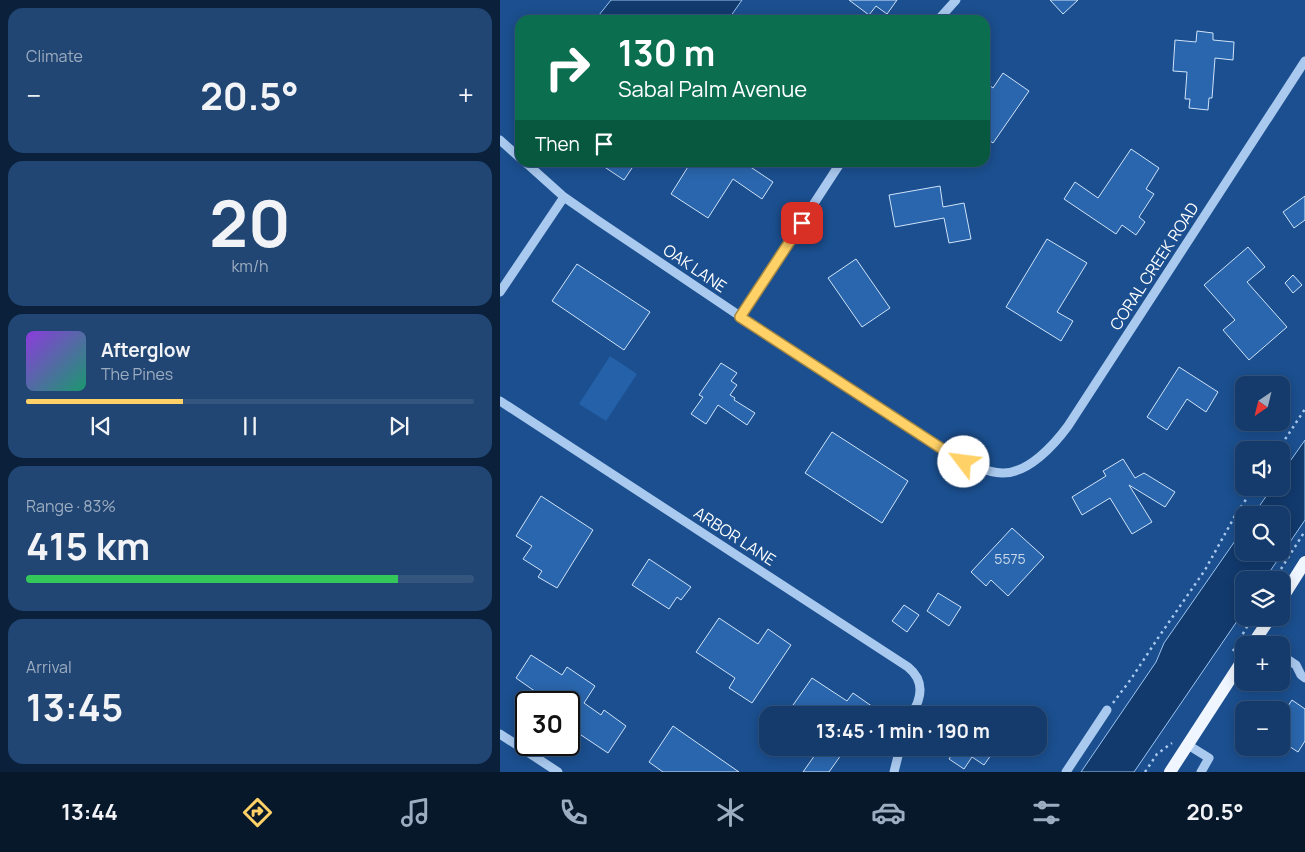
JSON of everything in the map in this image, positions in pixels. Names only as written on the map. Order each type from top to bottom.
[{"type":"main road","points":[[1290,586],[1305,562]]},
{"type":"main road","points":[[1170,772],[1235,672]]},
{"type":"street","points":[[942,15],[956,0]]},
{"type":"street","name":"CORAL CREEK ROAD","points":[[1012,471],[1030,463],[1044,453],[1068,426],[1305,61]]},
{"type":"street","points":[[500,140],[515,154]]},
{"type":"street","name":"OAK LANE","points":[[531,167],[564,197],[597,220],[740,317],[950,454],[964,462],[991,471],[1004,473],[1012,471]]},
{"type":"street","points":[[740,317],[838,167]]},
{"type":"street","points":[[500,292],[564,197]]},
{"type":"street","name":"ARBOR LANE","points":[[500,400],[908,667],[916,676],[920,688],[916,706]]},
{"type":"street","points":[[1290,660],[1301,666],[1301,675],[1305,678]]},
{"type":"street","points":[[1066,772],[1107,710]]},
{"type":"street","points":[[500,734],[558,772]]},
{"type":"street","points":[[1188,745],[1209,758],[1201,772]]},
{"type":"street","points":[[894,772],[898,756]]},
{"type":"path","points":[[1284,441],[1305,409]]},
{"type":"path","points":[[1107,710],[1131,678],[1204,570],[1248,496]]},
{"type":"path","points":[[1280,571],[1305,531]]},
{"type":"path","points":[[1230,656],[1247,626]]},
{"type":"path","points":[[1145,772],[1157,754],[1175,740]]},
{"type":"shaded area","points":[[611,0],[742,0],[732,15],[599,15]]},
{"type":"shaded area","points":[[610,356],[637,374],[606,421],[579,404]]},
{"type":"shaded area","points":[[1305,440],[1305,520],[1290,542],[1290,506],[1259,506],[1266,496],[1290,496],[1290,461]]},
{"type":"shaded area","points":[[1235,541],[1235,561],[1277,561],[1270,571],[1235,571],[1235,624],[1134,772],[1081,772],[1156,662],[1164,643]]},
{"type":"building","points":[[849,0],[897,0],[887,14],[876,6],[869,15]]},
{"type":"building","points":[[1050,0],[1078,0],[1063,14]]},
{"type":"building","points":[[1197,31],[1213,33],[1213,40],[1234,42],[1233,60],[1215,58],[1212,98],[1209,98],[1208,110],[1189,108],[1190,99],[1185,99],[1187,72],[1173,71],[1175,40],[1196,42]]},
{"type":"building","points":[[1003,73],[1029,91],[993,143],[990,141],[990,86],[993,88]]},
{"type":"building","points":[[1131,149],[1159,168],[1146,189],[1154,194],[1139,217],[1145,222],[1136,235],[1122,225],[1116,234],[1064,199],[1075,182],[1098,198]]},
{"type":"building","points":[[604,167],[633,167],[624,180]]},
{"type":"building","points":[[688,167],[750,167],[773,182],[762,199],[733,179],[708,218],[671,194]]},
{"type":"building","points":[[940,186],[943,207],[964,203],[971,239],[949,243],[944,218],[895,227],[889,195]]},
{"type":"building","points":[[1305,196],[1305,220],[1294,228],[1283,212]]},
{"type":"building","points":[[1047,239],[1087,263],[1057,312],[1073,321],[1061,341],[1006,307]]},
{"type":"building","points":[[1248,247],[1265,267],[1247,282],[1287,327],[1249,360],[1223,330],[1235,320],[1204,285]]},
{"type":"building","points":[[856,259],[890,308],[862,327],[828,278]]},
{"type":"building","points":[[577,264],[650,312],[624,350],[552,301]]},
{"type":"building","points":[[1293,275],[1302,285],[1293,293],[1285,283]]},
{"type":"building","points":[[721,363],[737,373],[731,381],[737,385],[730,395],[735,398],[734,400],[755,413],[747,425],[718,405],[706,424],[691,414],[703,397],[699,395]]},
{"type":"building","points":[[1179,367],[1218,392],[1206,412],[1187,399],[1167,430],[1147,417]]},
{"type":"building","points":[[832,432],[908,481],[882,523],[805,473]]},
{"type":"building","points":[[1123,459],[1135,478],[1144,473],[1175,492],[1165,507],[1129,485],[1152,522],[1132,534],[1110,498],[1082,515],[1072,497],[1106,476],[1103,471]]},
{"type":"building","points":[[541,496],[593,530],[557,588],[538,577],[542,571],[523,559],[532,546],[516,536]]},
{"type":"building","points":[[1012,528],[1044,557],[1008,596],[991,580],[986,586],[971,572]]},
{"type":"building","points":[[649,559],[691,587],[681,600],[677,597],[669,609],[632,585]]},
{"type":"building","points":[[938,593],[961,607],[949,626],[927,611]]},
{"type":"building","points":[[904,605],[919,615],[907,632],[892,621]]},
{"type":"building","points":[[719,618],[758,644],[768,629],[791,645],[752,703],[729,688],[735,678],[696,652]]},
{"type":"building","points":[[531,655],[562,675],[567,667],[595,686],[584,703],[601,715],[604,710],[626,726],[608,753],[580,734],[580,691],[535,691],[516,678]]},
{"type":"building","points":[[812,678],[847,701],[853,693],[872,706],[792,706]]},
{"type":"building","points":[[1292,700],[1305,709],[1305,741],[1298,752],[1290,747],[1290,703]]},
{"type":"building","points":[[673,726],[739,772],[663,772],[649,762]]},
{"type":"building","points":[[814,756],[840,756],[829,772],[803,772]]},
{"type":"building","points":[[951,756],[990,756],[984,765],[972,757],[964,769],[949,759]]},
{"type":"route","points":[[802,223],[740,317],[964,462]]}]
